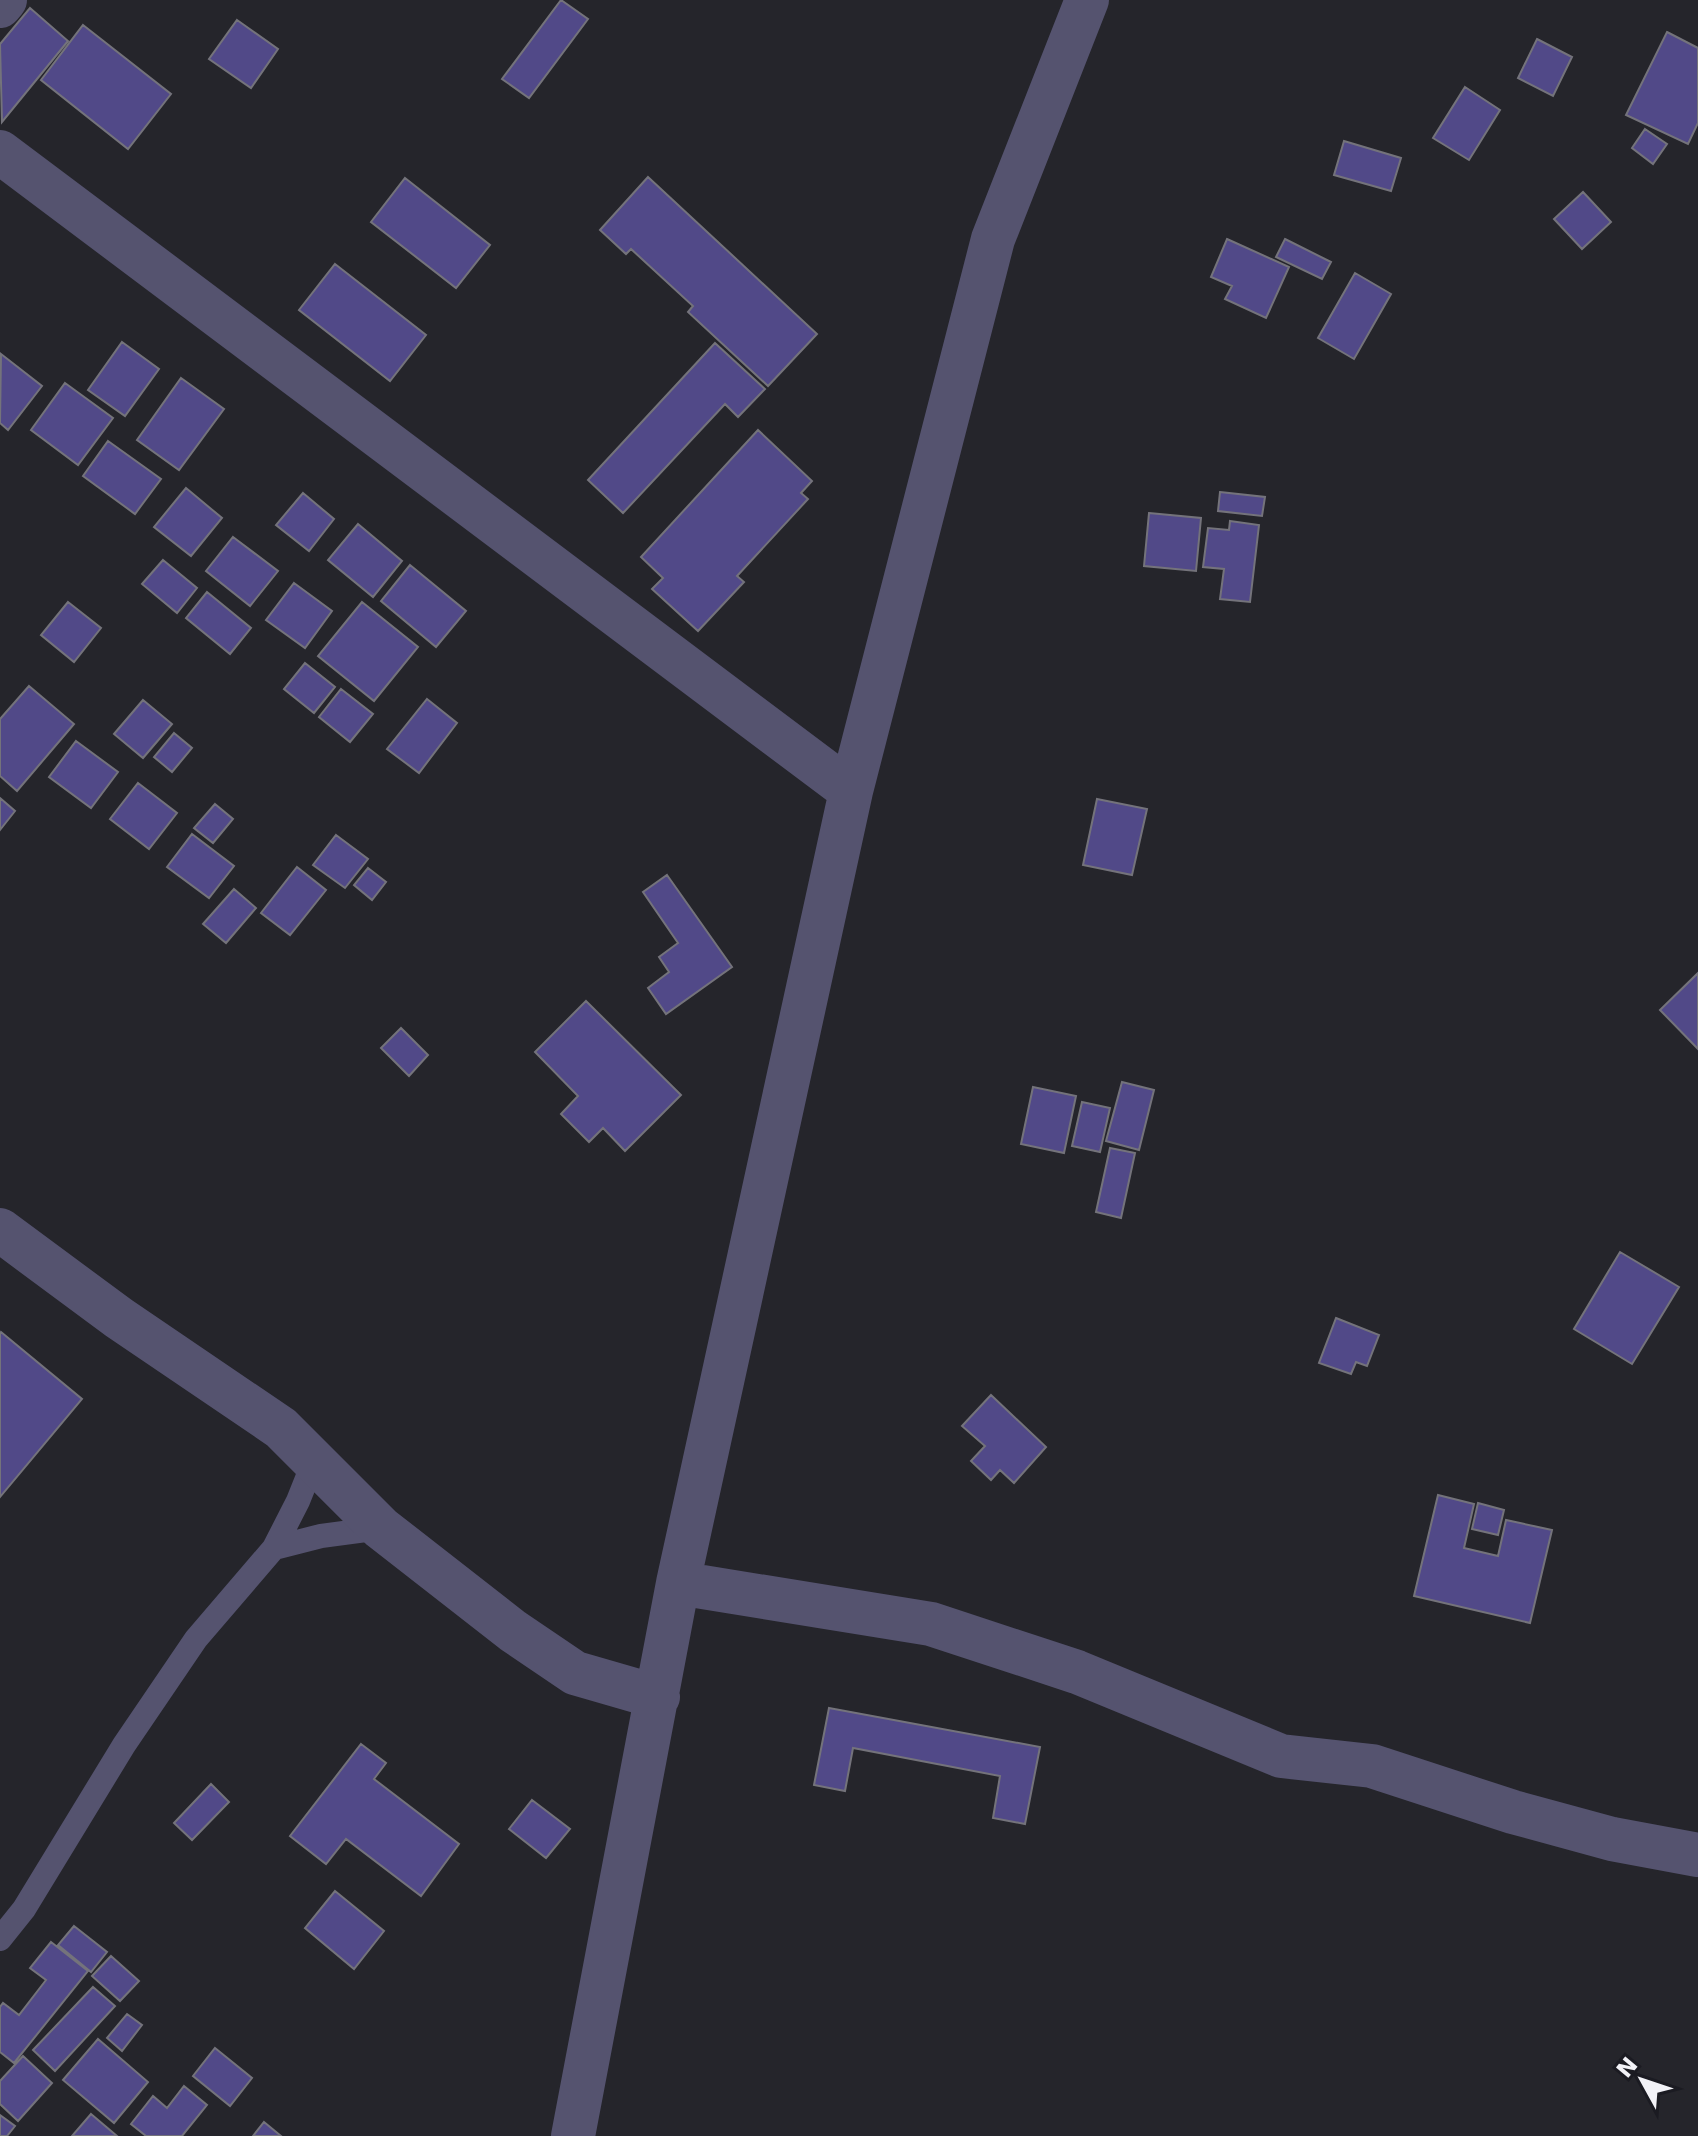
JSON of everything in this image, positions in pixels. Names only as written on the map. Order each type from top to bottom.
[{"type":"street","points":[[0,6],[5,0]]},
{"type":"street","points":[[573,2136],[678,1583],[851,791],[993,239],[1087,0]]},
{"type":"street","points":[[0,152],[851,791]]},
{"type":"street","points":[[0,1230],[119,1318],[281,1428],[381,1528],[513,1631],[575,1673],[658,1697]]},
{"type":"street","points":[[678,1583],[931,1624],[1077,1672],[1281,1756],[1372,1766],[1513,1812],[1598,1835],[1698,1855]]},
{"type":"lane","points":[[0,1939],[24,1909],[124,1745],[196,1639],[274,1548],[314,1461]]},
{"type":"lane","points":[[274,1548],[321,1536],[381,1528]]},
{"type":"building","points":[[561,0],[588,19],[529,98],[502,79]]},
{"type":"building","points":[[30,8],[68,41],[2,122],[0,44]]},
{"type":"building","points":[[237,20],[278,49],[251,88],[209,59]]},
{"type":"building","points":[[83,25],[171,94],[128,149],[41,80]]},
{"type":"building","points":[[1667,32],[1698,48],[1698,123],[1688,144],[1626,115]]},
{"type":"building","points":[[1537,39],[1572,57],[1553,96],[1518,78]]},
{"type":"building","points":[[1465,87],[1500,110],[1469,160],[1433,138]]},
{"type":"building","points":[[1645,129],[1667,144],[1653,164],[1632,148]]},
{"type":"building","points":[[1344,141],[1401,158],[1391,191],[1334,175]]},
{"type":"building","points":[[648,177],[817,334],[768,386],[688,312],[693,306],[631,249],[626,254],[600,230]]},
{"type":"building","points":[[405,178],[490,245],[456,288],[371,222]]},
{"type":"building","points":[[1583,192],[1611,222],[1582,249],[1554,219]]},
{"type":"building","points":[[1227,239],[1289,267],[1266,318],[1225,299],[1232,286],[1211,277]]},
{"type":"building","points":[[1285,239],[1331,262],[1322,279],[1276,257]]},
{"type":"building","points":[[335,264],[426,335],[390,381],[299,310]]},
{"type":"building","points":[[1355,273],[1391,294],[1354,359],[1318,338]]},
{"type":"building","points":[[122,342],[159,369],[125,416],[88,390]]},
{"type":"building","points":[[715,343],[765,389],[738,417],[725,404],[623,513],[588,480]]},
{"type":"building","points":[[1,354],[42,386],[8,430],[0,423]]},
{"type":"building","points":[[181,378],[224,409],[179,470],[137,440]]},
{"type":"building","points":[[65,383],[113,418],[78,465],[31,430]]},
{"type":"building","points":[[758,430],[812,481],[801,493],[808,499],[737,576],[744,582],[698,631],[652,589],[663,578],[641,557]]},
{"type":"building","points":[[108,441],[161,479],[135,514],[83,476]]},
{"type":"building","points":[[186,488],[222,518],[191,556],[154,527]]},
{"type":"building","points":[[1220,492],[1265,497],[1262,516],[1218,511]]},
{"type":"building","points":[[303,493],[334,519],[309,551],[276,525]]},
{"type":"building","points":[[1149,513],[1201,518],[1196,571],[1144,566]]},
{"type":"building","points":[[1230,521],[1259,525],[1250,602],[1220,599],[1224,569],[1203,567],[1208,528],[1229,530]]},
{"type":"building","points":[[358,524],[402,561],[373,597],[328,560]]},
{"type":"building","points":[[233,537],[278,571],[250,606],[206,571]]},
{"type":"building","points":[[163,560],[197,588],[177,613],[142,584]]},
{"type":"building","points":[[410,565],[466,611],[436,647],[381,601]]},
{"type":"building","points":[[294,583],[332,611],[305,648],[266,620]]},
{"type":"building","points":[[207,592],[251,628],[230,654],[186,618]]},
{"type":"building","points":[[68,602],[101,628],[74,662],[41,635]]},
{"type":"building","points":[[362,602],[418,647],[374,701],[318,656]]},
{"type":"building","points":[[305,663],[335,687],[314,713],[284,689]]},
{"type":"building","points":[[29,686],[74,724],[17,791],[0,776],[0,719]]},
{"type":"building","points":[[341,689],[373,714],[350,742],[319,717]]},
{"type":"building","points":[[427,699],[457,723],[419,773],[387,749]]},
{"type":"building","points":[[143,700],[172,724],[143,758],[114,734]]},
{"type":"building","points":[[174,733],[192,748],[172,772],[154,757]]},
{"type":"building","points":[[76,741],[118,772],[91,808],[49,777]]},
{"type":"building","points":[[138,783],[177,813],[149,849],[110,819]]},
{"type":"building","points":[[0,798],[15,811],[0,830]]},
{"type":"building","points":[[1097,799],[1147,809],[1132,875],[1083,865]]},
{"type":"building","points":[[215,804],[233,819],[213,843],[194,828]]},
{"type":"building","points":[[192,834],[234,866],[209,898],[167,867]]},
{"type":"building","points":[[336,835],[368,859],[345,888],[313,865]]},
{"type":"building","points":[[297,867],[326,890],[290,935],[261,913]]},
{"type":"building","points":[[368,868],[386,882],[372,900],[354,885]]},
{"type":"building","points":[[667,875],[732,967],[666,1014],[648,988],[669,972],[659,957],[678,943],[643,892]]},
{"type":"building","points":[[234,889],[256,908],[226,943],[203,924]]},
{"type":"building","points":[[1698,973],[1698,1049],[1660,1010]]},
{"type":"building","points":[[586,1001],[681,1095],[625,1151],[603,1128],[589,1142],[561,1114],[578,1096],[535,1052]]},
{"type":"building","points":[[401,1028],[428,1055],[409,1076],[381,1048]]},
{"type":"building","points":[[1122,1082],[1154,1090],[1139,1150],[1106,1141]]},
{"type":"building","points":[[1033,1087],[1076,1096],[1064,1153],[1021,1144]]},
{"type":"building","points":[[1082,1102],[1110,1108],[1100,1152],[1072,1146]]},
{"type":"building","points":[[1110,1148],[1135,1153],[1121,1218],[1096,1212]]},
{"type":"building","points":[[1620,1252],[1679,1287],[1632,1364],[1574,1329]]},
{"type":"building","points":[[1336,1318],[1379,1335],[1367,1366],[1356,1362],[1351,1374],[1319,1363]]},
{"type":"building","points":[[0,1334],[82,1399],[0,1497]]},
{"type":"building","points":[[991,1395],[1046,1447],[1014,1483],[1000,1470],[991,1480],[971,1461],[985,1446],[962,1426]]},
{"type":"building","points":[[1438,1495],[1474,1504],[1464,1548],[1498,1556],[1506,1520],[1552,1530],[1530,1623],[1414,1596]]},
{"type":"building","points":[[1478,1503],[1504,1510],[1498,1535],[1472,1529]]},
{"type":"building","points":[[829,1708],[1040,1747],[1025,1824],[993,1818],[1000,1776],[853,1748],[845,1791],[814,1785]]},
{"type":"building","points":[[361,1744],[386,1763],[374,1779],[459,1844],[421,1896],[346,1839],[326,1864],[290,1836]]},
{"type":"building","points":[[211,1784],[229,1802],[192,1840],[174,1823]]},
{"type":"building","points":[[532,1800],[570,1829],[546,1858],[509,1829]]},
{"type":"building","points":[[335,1891],[384,1931],[354,1969],[305,1928]]},
{"type":"building","points":[[74,1926],[107,1952],[91,1972],[58,1945]]},
{"type":"building","points":[[51,1942],[88,1971],[14,2063],[0,2052],[0,2007],[3,2003],[19,2015],[46,1980],[30,1968]]},
{"type":"building","points":[[111,1956],[139,1981],[120,2001],[92,1976]]},
{"type":"building","points":[[93,1987],[115,2006],[55,2071],[33,2050]]},
{"type":"building","points":[[127,2014],[142,2025],[122,2051],[107,2038]]},
{"type":"building","points":[[98,2039],[148,2082],[114,2123],[63,2080]]},
{"type":"building","points":[[215,2048],[252,2078],[230,2106],[193,2076]]},
{"type":"building","points":[[23,2056],[52,2083],[18,2121],[0,2104],[0,2081]]},
{"type":"building","points":[[184,2086],[207,2105],[182,2136],[146,2136],[131,2124],[153,2096],[167,2108]]},
{"type":"building","points":[[91,2114],[117,2136],[72,2136]]},
{"type":"building","points":[[0,2115],[15,2126],[7,2136],[0,2136]]},
{"type":"building","points":[[264,2122],[281,2136],[253,2136]]}]
